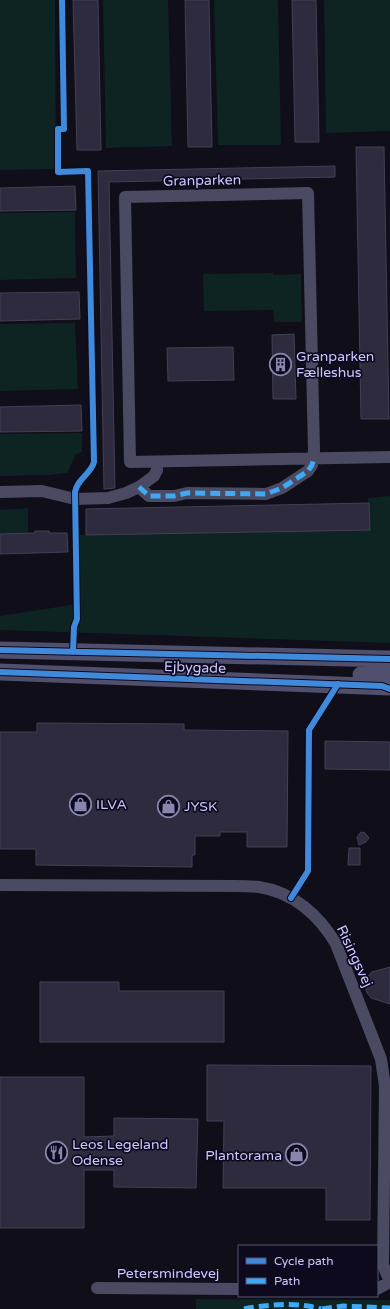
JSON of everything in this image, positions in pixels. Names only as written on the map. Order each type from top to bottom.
[{"type":"main road","name":"Ejbygade","points":[[0,650],[390,659]]},
{"type":"main road","name":"Ejbygade","points":[[0,672],[388,684]]},
{"type":"street","name":"Granparken","points":[[314,458],[308,193],[125,197],[130,462],[390,457]]},
{"type":"street","points":[[140,487],[149,496],[174,496],[187,493],[266,494],[282,488],[308,471],[314,458]]},
{"type":"street","points":[[0,492],[42,491],[75,499],[108,498],[140,487],[154,476],[157,470],[157,462]]},
{"type":"street","name":"Risingsvej","points":[[0,885],[259,887],[279,892],[297,901],[319,920],[336,944],[382,1059],[385,1086],[383,1265],[390,1282]]},
{"type":"street","points":[[378,1288],[390,1282]]},
{"type":"street","name":"Petersmindevej","points":[[97,1288],[238,1289]]},
{"type":"green space","points":[[0,0],[55,0],[56,169],[0,170]]},
{"type":"green space","points":[[103,0],[168,0],[172,146],[106,148]]},
{"type":"green space","points":[[214,0],[278,0],[281,145],[218,145]]},
{"type":"green space","points":[[324,0],[390,0],[390,131],[326,133]]},
{"type":"green space","points":[[75,212],[76,278],[0,280],[0,213]]},
{"type":"green space","points":[[273,273],[273,275],[301,274],[302,322],[274,322],[273,310],[204,311],[203,274]]},
{"type":"green space","points":[[75,323],[78,389],[0,391],[0,324]]},
{"type":"green space","points":[[82,433],[82,452],[76,454],[67,473],[0,476],[0,434]]},
{"type":"green space","points":[[390,496],[390,643],[0,630],[0,616],[79,603],[78,535],[370,530],[368,498]]},
{"type":"green space","points":[[28,508],[28,533],[0,534],[0,510]]},
{"type":"green space","points":[[196,1299],[390,1300],[390,1309],[196,1309]]},
{"type":"building","points":[[73,0],[98,0],[101,150],[77,150]]},
{"type":"building","points":[[185,0],[209,0],[212,147],[188,147]]},
{"type":"building","points":[[292,0],[316,0],[319,142],[295,142]]},
{"type":"building","points":[[356,147],[384,147],[389,419],[361,419]]},
{"type":"building","points":[[335,166],[335,177],[109,182],[115,488],[104,489],[98,171]]},
{"type":"building","points":[[75,186],[76,210],[0,211],[0,188]]},
{"type":"building","points":[[79,292],[80,319],[0,321],[0,293]]},
{"type":"building","name":"Granparken Fælleshus","points":[[294,334],[296,399],[273,399],[272,335]]},
{"type":"building","points":[[233,347],[234,380],[168,381],[167,348]]},
{"type":"building","points":[[81,405],[82,431],[0,432],[0,407]]},
{"type":"building","points":[[369,503],[370,530],[86,535],[86,509]]},
{"type":"building","points":[[35,531],[67,533],[68,552],[0,554],[0,534],[35,533]]},
{"type":"building","points":[[37,723],[184,724],[184,730],[288,731],[287,847],[247,847],[247,832],[220,832],[220,836],[195,836],[195,855],[192,855],[192,867],[36,865],[36,849],[0,849],[0,732],[37,732]]},
{"type":"building","points":[[325,741],[390,742],[390,770],[325,769]]},
{"type":"building","points":[[362,832],[369,838],[366,842],[359,845],[357,837]]},
{"type":"building","points":[[349,848],[360,848],[360,865],[348,865]]},
{"type":"building","points":[[390,967],[390,1004],[371,998],[367,993],[365,984],[372,972]]},
{"type":"building","points":[[40,982],[119,982],[119,991],[224,991],[224,1042],[40,1042]]},
{"type":"building","name":"Plantorama","points":[[207,1065],[371,1066],[370,1220],[326,1220],[326,1188],[223,1188],[224,1121],[207,1121]]},
{"type":"building","points":[[0,1077],[84,1077],[84,1137],[114,1136],[114,1118],[198,1119],[196,1188],[114,1187],[114,1170],[84,1170],[84,1228],[0,1228]]},
{"type":"marked path","points":[[139,487],[149,496],[174,496],[187,493],[266,494],[282,488],[308,471],[314,458]]},
{"type":"marked path","points":[[244,1309],[285,1305],[301,1305],[321,1309]]},
{"type":"marked path","points":[[322,1309],[343,1306],[390,1308]]},
{"type":"cycle path","points":[[62,0],[64,129],[58,129],[58,172],[88,171],[94,462],[90,470],[76,487],[75,492],[77,619],[74,627],[73,652]]},
{"type":"cycle path","points":[[0,650],[390,659]]},
{"type":"cycle path","points":[[0,672],[382,686],[390,689]]},
{"type":"cycle path","points":[[291,898],[308,871],[309,730],[338,684]]},
{"type":"place","name":"Granparken Fælleshus","points":[[280,364]]},
{"type":"place","name":"ILVA","points":[[81,804]]},
{"type":"place","name":"JYSK","points":[[168,806]]},
{"type":"place","name":"Leos Legeland Odense","points":[[57,1152]]},
{"type":"place","name":"Plantorama","points":[[297,1155]]}]
